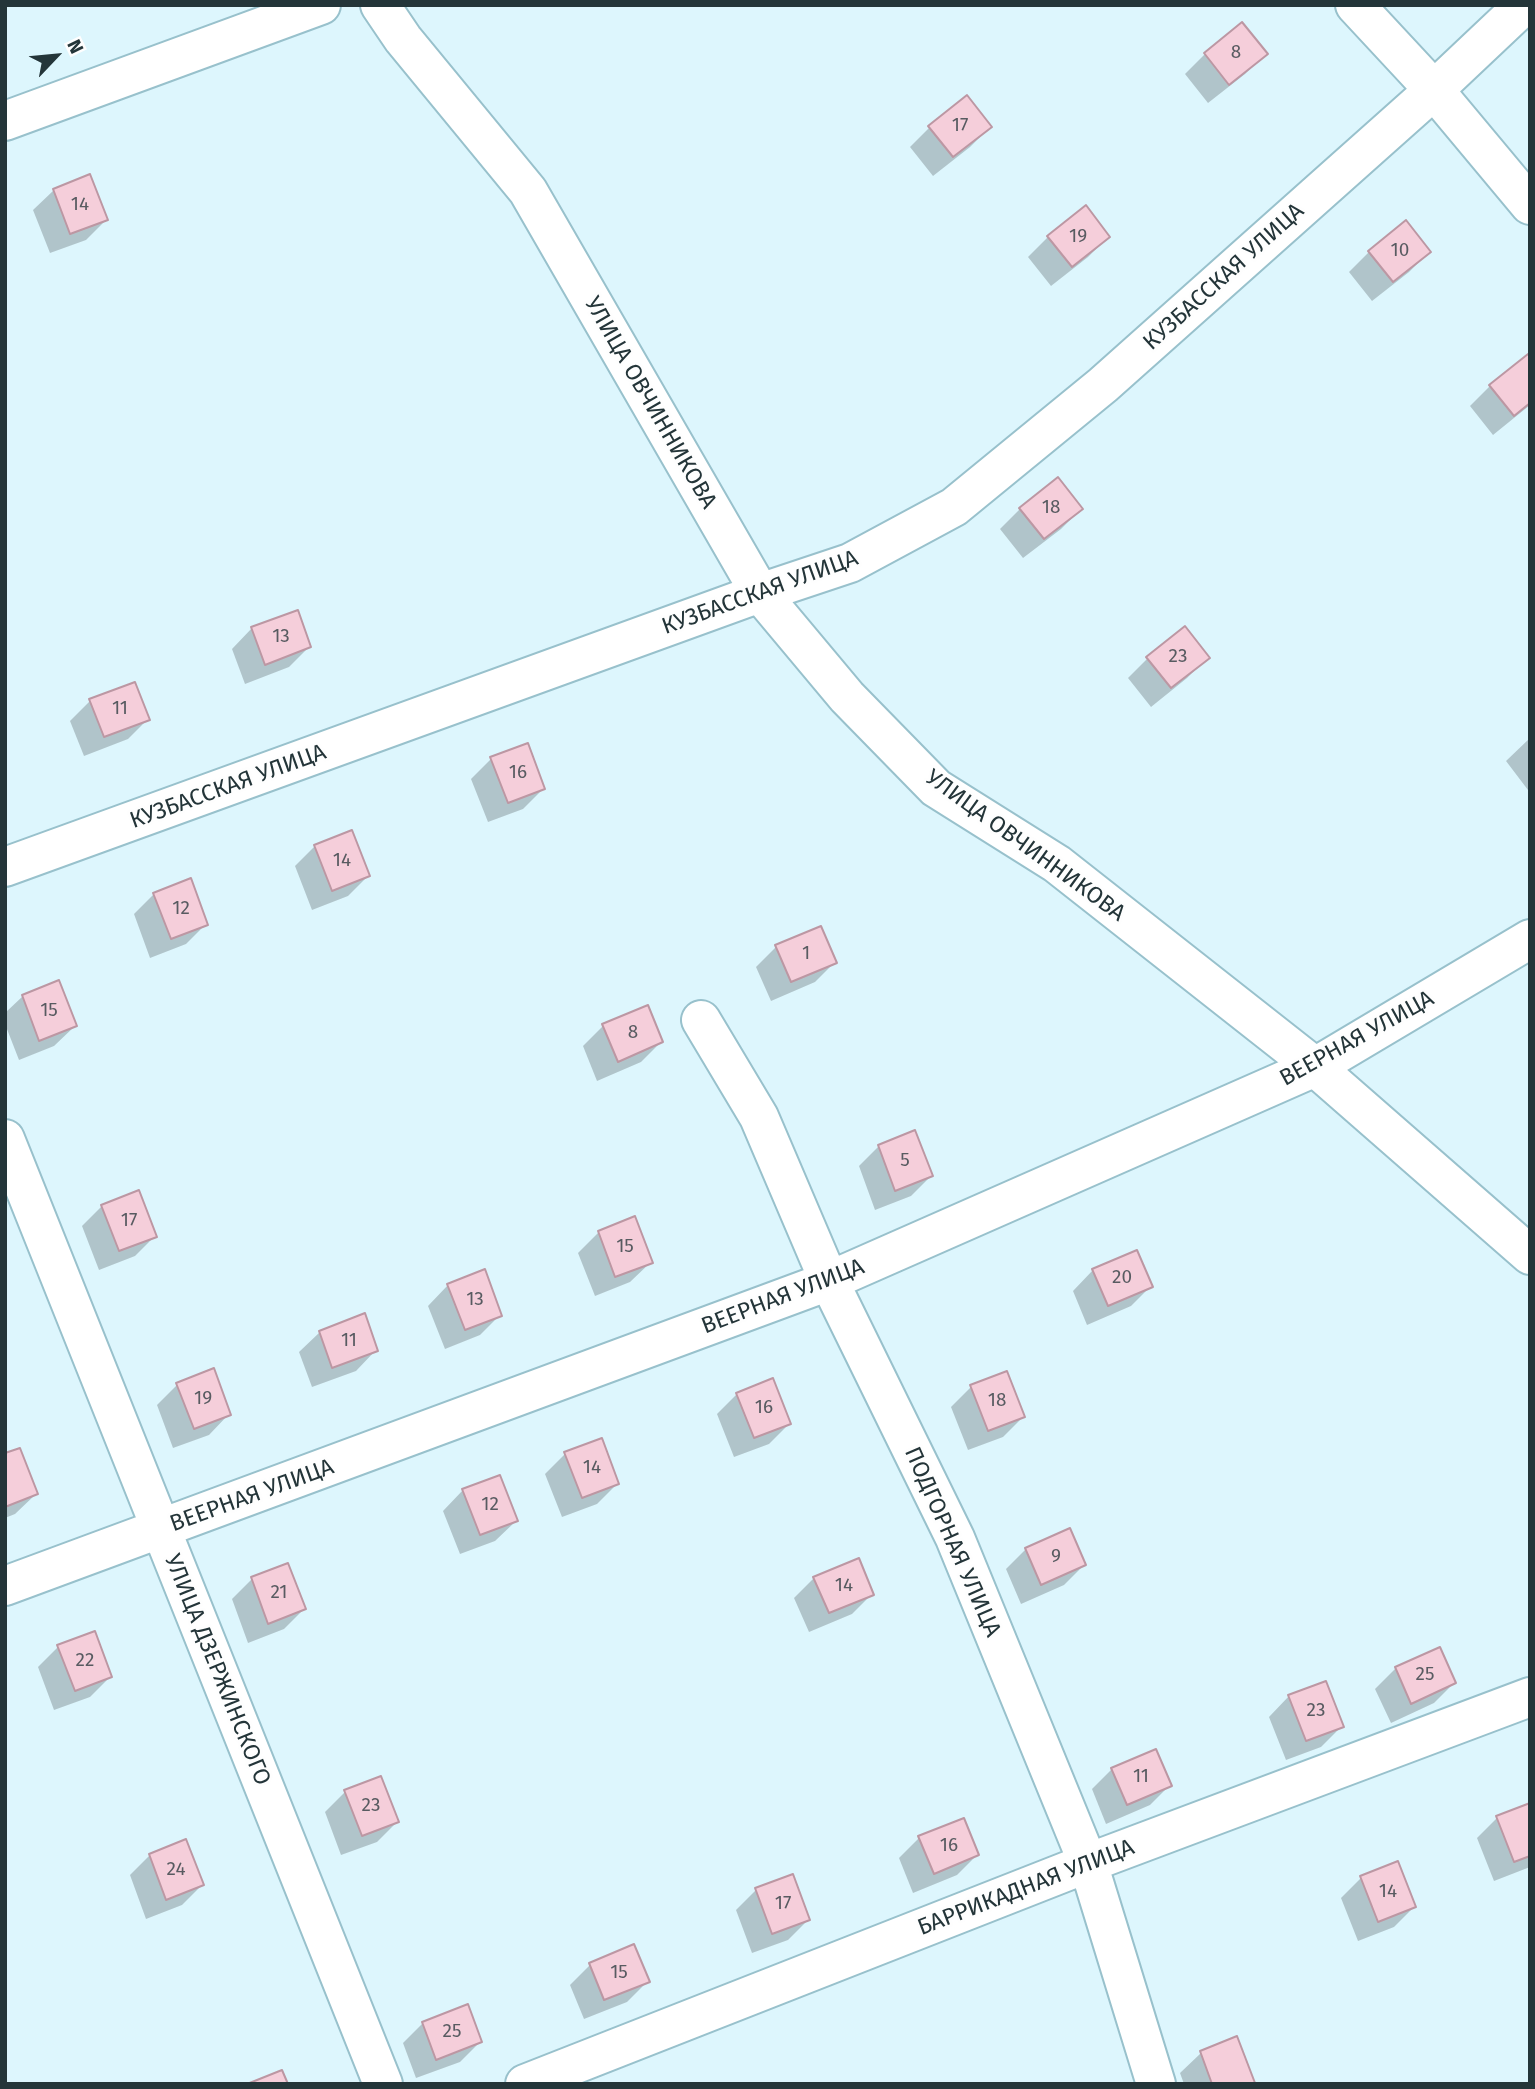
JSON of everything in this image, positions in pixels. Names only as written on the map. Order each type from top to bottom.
[{"type":"street","points":[[5,121],[321,5]]},
{"type":"street","name":"УЛИЦА ОВЧИННИКОВА","points":[[380,5],[403,39],[528,191],[760,593],[847,697],[936,788],[1056,864],[1315,1067],[1530,1255]]},
{"type":"street","points":[[1355,5],[1434,90],[1530,205]]},
{"type":"street","name":"КУЗБАССКАЯ УЛИЦА","points":[[5,867],[760,593],[850,563],[954,507],[1103,385],[1434,90],[1524,5]]},
{"type":"street","name":"ВЕЕРНАЯ УЛИЦА","points":[[5,1586],[829,1281],[1315,1067],[1530,939]]},
{"type":"street","name":"ПОДГОРНАЯ УЛИЦА","points":[[701,1020],[759,1117],[829,1281],[955,1538],[1088,1863],[1156,2084]]},
{"type":"street","name":"УЛИЦА ДЗЕРЖИНСКОГО","points":[[5,1139],[383,2084]]},
{"type":"street","name":"БАРРИКАДНАЯ УЛИЦА","points":[[526,2084],[1088,1863],[1530,1698]]},
{"type":"building","points":[[1242,22],[1268,54],[1229,85],[1204,53]]},
{"type":"building","points":[[967,95],[992,127],[953,157],[928,126]]},
{"type":"building","points":[[90,174],[108,220],[70,234],[53,189]]},
{"type":"building","points":[[1086,205],[1110,237],[1072,267],[1047,236]]},
{"type":"building","points":[[1406,220],[1431,252],[1393,282],[1368,251]]},
{"type":"building","points":[[1528,354],[1530,403],[1514,416],[1489,385]]},
{"type":"building","points":[[1058,477],[1083,509],[1044,539],[1019,508]]},
{"type":"building","points":[[298,610],[311,647],[265,665],[251,627]]},
{"type":"building","points":[[1185,626],[1210,658],[1171,688],[1146,657]]},
{"type":"building","points":[[135,682],[150,720],[104,737],[89,699]]},
{"type":"building","points":[[528,743],[545,789],[508,803],[490,757]]},
{"type":"building","points":[[352,830],[370,876],[332,891],[314,845]]},
{"type":"building","points":[[191,878],[208,925],[171,939],[153,893]]},
{"type":"building","points":[[821,926],[837,963],[791,982],[775,945]]},
{"type":"building","points":[[59,980],[77,1026],[39,1041],[22,995]]},
{"type":"building","points":[[648,1005],[663,1042],[618,1062],[602,1024]]},
{"type":"building","points":[[915,1130],[933,1176],[895,1191],[878,1145]]},
{"type":"building","points":[[139,1190],[157,1237],[119,1251],[101,1205]]},
{"type":"building","points":[[635,1216],[653,1263],[615,1277],[598,1231]]},
{"type":"building","points":[[1137,1250],[1153,1287],[1108,1306],[1092,1269]]},
{"type":"building","points":[[485,1269],[502,1316],[465,1330],[447,1284]]},
{"type":"building","points":[[365,1313],[378,1351],[332,1368],[319,1331]]},
{"type":"building","points":[[214,1368],[231,1415],[194,1429],[176,1383]]},
{"type":"building","points":[[1007,1371],[1025,1417],[988,1431],[970,1385]]},
{"type":"building","points":[[773,1378],[791,1424],[754,1438],[736,1393]]},
{"type":"building","points":[[602,1438],[619,1484],[582,1498],[564,1452]]},
{"type":"building","points":[[20,1448],[38,1494],[5,1507],[5,1453]]},
{"type":"building","points":[[500,1475],[518,1521],[480,1535],[462,1489]]},
{"type":"building","points":[[1070,1528],[1086,1565],[1041,1585],[1025,1548]]},
{"type":"building","points":[[859,1558],[874,1595],[829,1613],[813,1577]]},
{"type":"building","points":[[288,1563],[306,1609],[268,1624],[251,1577]]},
{"type":"building","points":[[95,1631],[112,1677],[75,1691],[57,1645]]},
{"type":"building","points":[[1440,1647],[1456,1683],[1411,1704],[1395,1667]]},
{"type":"building","points":[[1326,1681],[1344,1727],[1306,1741],[1288,1695]]},
{"type":"building","points":[[1156,1749],[1172,1786],[1127,1805],[1111,1768]]},
{"type":"building","points":[[381,1776],[399,1822],[362,1836],[344,1790]]},
{"type":"building","points":[[1530,1803],[1530,1856],[1514,1862],[1496,1816]]},
{"type":"building","points":[[964,1818],[979,1855],[934,1874],[918,1836]]},
{"type":"building","points":[[186,1839],[204,1885],[166,1900],[149,1854]]},
{"type":"building","points":[[1398,1861],[1416,1907],[1378,1922],[1360,1876]]},
{"type":"building","points":[[793,1874],[810,1920],[772,1934],[755,1888]]},
{"type":"building","points":[[634,1944],[650,1982],[604,2000],[589,1963]]},
{"type":"building","points":[[468,2004],[482,2042],[436,2060],[422,2022]]},
{"type":"building","points":[[1237,2036],[1255,2083],[1212,2084],[1200,2051]]},
{"type":"building","points":[[282,2070],[288,2084],[247,2084]]}]
